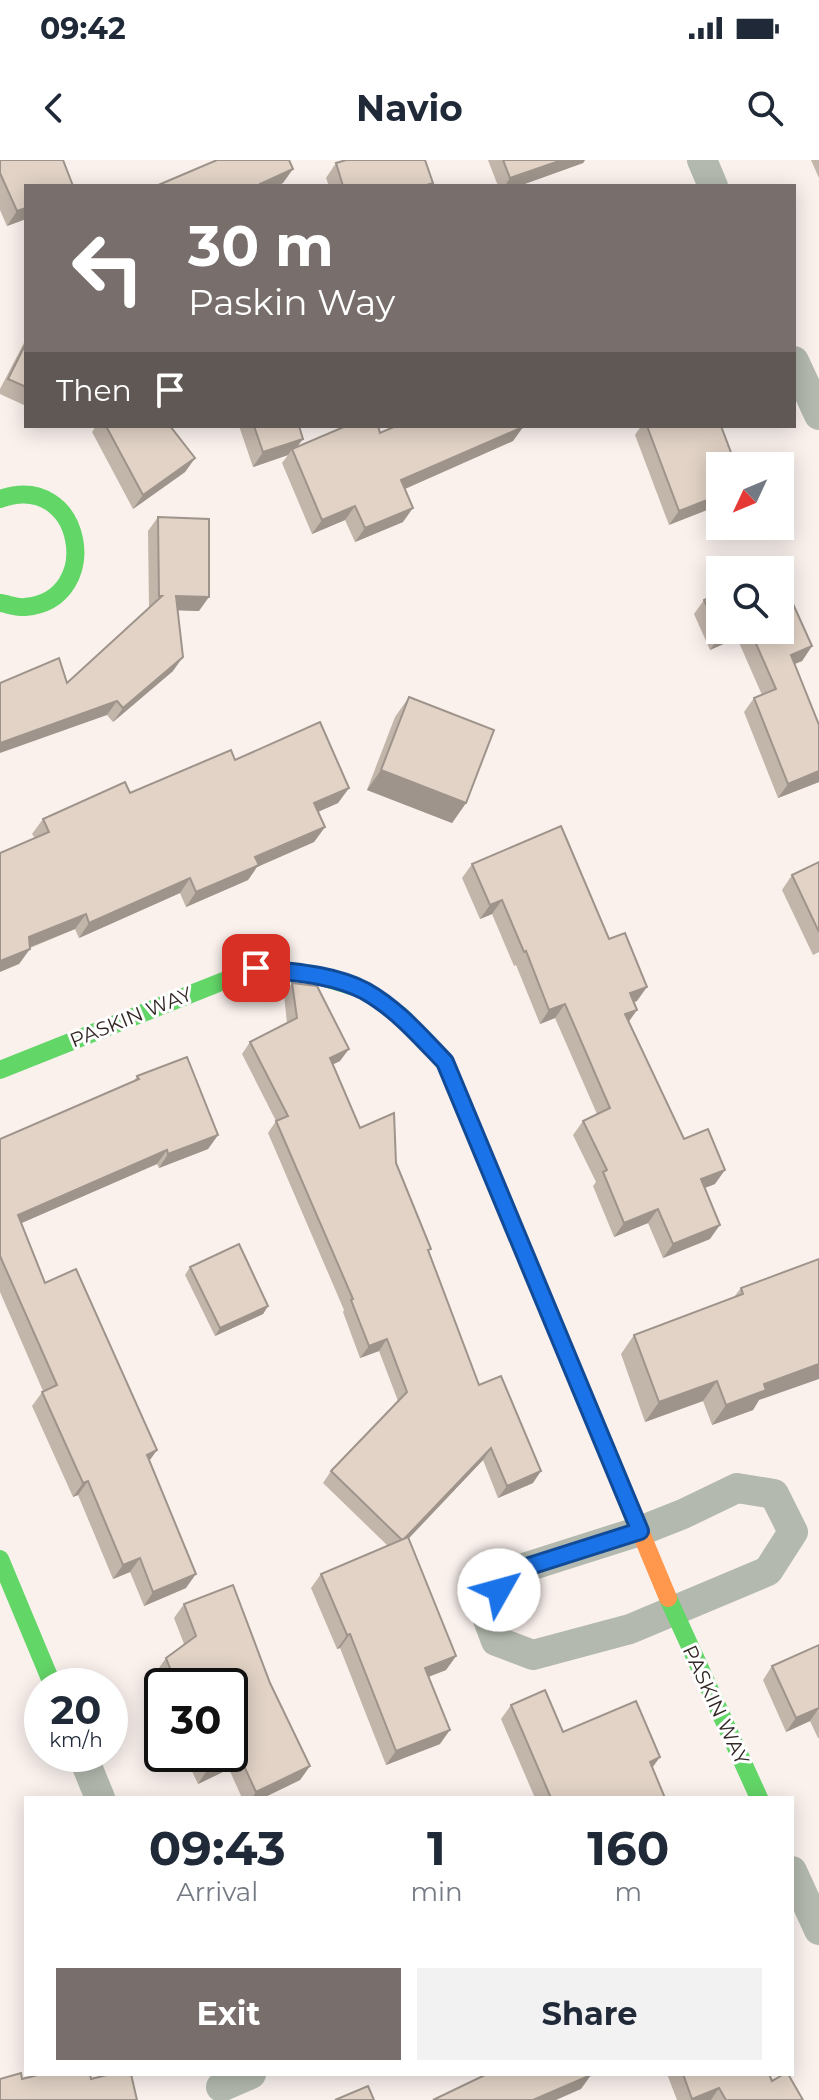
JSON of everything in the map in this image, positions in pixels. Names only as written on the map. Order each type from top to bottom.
[{"type":"street","points":[[796,365],[819,415]]},
{"type":"street","points":[[0,499],[31,495],[53,504],[69,521],[77,543],[75,566],[64,587],[46,601],[23,607],[0,603]]},
{"type":"street","name":"PASKIN WAY","points":[[0,1070],[256,968],[315,975],[364,990],[400,1015],[445,1062],[673,1611],[758,1796]]},
{"type":"street","points":[[737,1488],[774,1494],[793,1532],[768,1571],[673,1611],[630,1629],[533,1655],[496,1641],[484,1609],[514,1571],[640,1531],[737,1488]]},
{"type":"street","points":[[0,1559],[45,1668]]},
{"type":"street","points":[[89,1772],[99,1796]]},
{"type":"street","points":[[794,1875],[819,1930]]},
{"type":"street","points":[[221,2087],[246,2076]]},
{"type":"building","points":[[0,160],[63,160],[72,184],[24,184],[24,209],[17,211],[0,173]]},
{"type":"building","points":[[217,160],[289,160],[293,169],[260,184],[161,184]]},
{"type":"building","points":[[346,160],[425,160],[433,183],[342,184],[336,163]]},
{"type":"building","points":[[503,160],[562,160],[510,178]]},
{"type":"building","points":[[24,347],[24,386],[8,379]]},
{"type":"building","points":[[107,428],[172,428],[195,458],[143,495]]},
{"type":"building","points":[[255,428],[300,428],[303,439],[263,452]]},
{"type":"building","points":[[341,428],[379,428],[380,433],[391,428],[521,428],[401,480],[413,508],[365,528],[355,506],[322,520],[292,449]]},
{"type":"building","points":[[648,428],[722,428],[731,452],[706,452],[706,500],[679,511]]},
{"type":"building","points":[[158,517],[209,519],[209,597],[176,596],[183,657],[123,708],[117,701],[0,743],[0,683],[59,658],[67,683],[162,596],[159,596]]},
{"type":"building","points":[[794,606],[812,646],[791,655],[819,725],[819,771],[788,784],[754,698],[776,689],[756,644],[794,644]]},
{"type":"building","points":[[409,697],[494,730],[466,803],[381,770]]},
{"type":"building","points":[[320,722],[349,788],[314,803],[325,827],[255,857],[259,865],[196,892],[190,878],[89,923],[86,914],[29,937],[30,949],[0,961],[0,853],[49,832],[43,819],[125,782],[130,793],[231,750],[235,760]]},
{"type":"building","points":[[561,826],[609,939],[625,933],[647,987],[630,993],[637,1010],[625,1014],[684,1139],[708,1129],[725,1170],[701,1179],[720,1225],[673,1244],[658,1209],[624,1223],[603,1172],[607,1170],[583,1121],[610,1108],[565,1004],[549,1010],[502,900],[490,905],[472,864]]},
{"type":"building","points":[[819,862],[819,932],[792,875]]},
{"type":"building","points":[[292,983],[317,986],[349,1049],[330,1058],[360,1128],[394,1113],[396,1163],[431,1249],[428,1250],[479,1385],[501,1376],[541,1471],[507,1486],[491,1448],[402,1540],[331,1471],[407,1392],[387,1339],[369,1346],[353,1299],[276,1121],[288,1116],[250,1042],[297,1018]]},
{"type":"building","points":[[187,1057],[218,1135],[168,1154],[167,1150],[18,1215],[45,1283],[76,1269],[157,1450],[147,1455],[196,1574],[153,1592],[140,1558],[123,1565],[88,1481],[83,1483],[42,1392],[57,1385],[0,1256],[0,1139],[139,1079],[137,1076]]},
{"type":"building","points":[[239,1244],[268,1306],[220,1328],[190,1267]]},
{"type":"building","points":[[819,1259],[819,1364],[764,1384],[766,1390],[726,1405],[717,1381],[659,1402],[634,1335],[743,1294],[741,1288]]},
{"type":"building","points":[[408,1537],[456,1656],[425,1668],[450,1730],[396,1751],[350,1634],[347,1635],[321,1574]]},
{"type":"building","points":[[233,1585],[270,1683],[310,1766],[256,1792],[247,1772],[248,1668],[170,1668],[166,1658],[196,1636],[184,1604]]},
{"type":"building","points":[[819,1645],[819,1708],[796,1718],[772,1666]]},
{"type":"building","points":[[545,1690],[563,1732],[636,1701],[660,1757],[650,1762],[664,1796],[550,1796],[511,1705]]},
{"type":"building","points":[[21,2073],[22,2079],[34,2076],[90,2076],[91,2079],[131,2076],[137,2100],[0,2100],[0,2079]]},
{"type":"building","points":[[483,2076],[589,2076],[533,2100],[433,2100]]},
{"type":"building","points":[[684,2076],[770,2076],[772,2081],[781,2076],[789,2076],[803,2100],[726,2100],[719,2088],[692,2099]]},
{"type":"building","points":[[368,2086],[374,2100],[335,2100]]},
{"type":"traffic: fast","points":[[0,499],[28,495],[50,502],[66,518],[74,539],[75,562],[67,583],[51,599],[25,607],[0,603]]},
{"type":"traffic: fast","points":[[0,1070],[256,968],[315,975],[364,990],[400,1015],[445,1062],[481,1149]]},
{"type":"traffic: fast","points":[[0,1559],[45,1668]]},
{"type":"traffic: fast","points":[[668,1598],[758,1796]]},
{"type":"traffic: slow","points":[[481,1149],[668,1598]]},
{"type":"route","points":[[256,968],[315,975],[364,990],[400,1015],[445,1062],[640,1531],[514,1571],[499,1590]]}]
